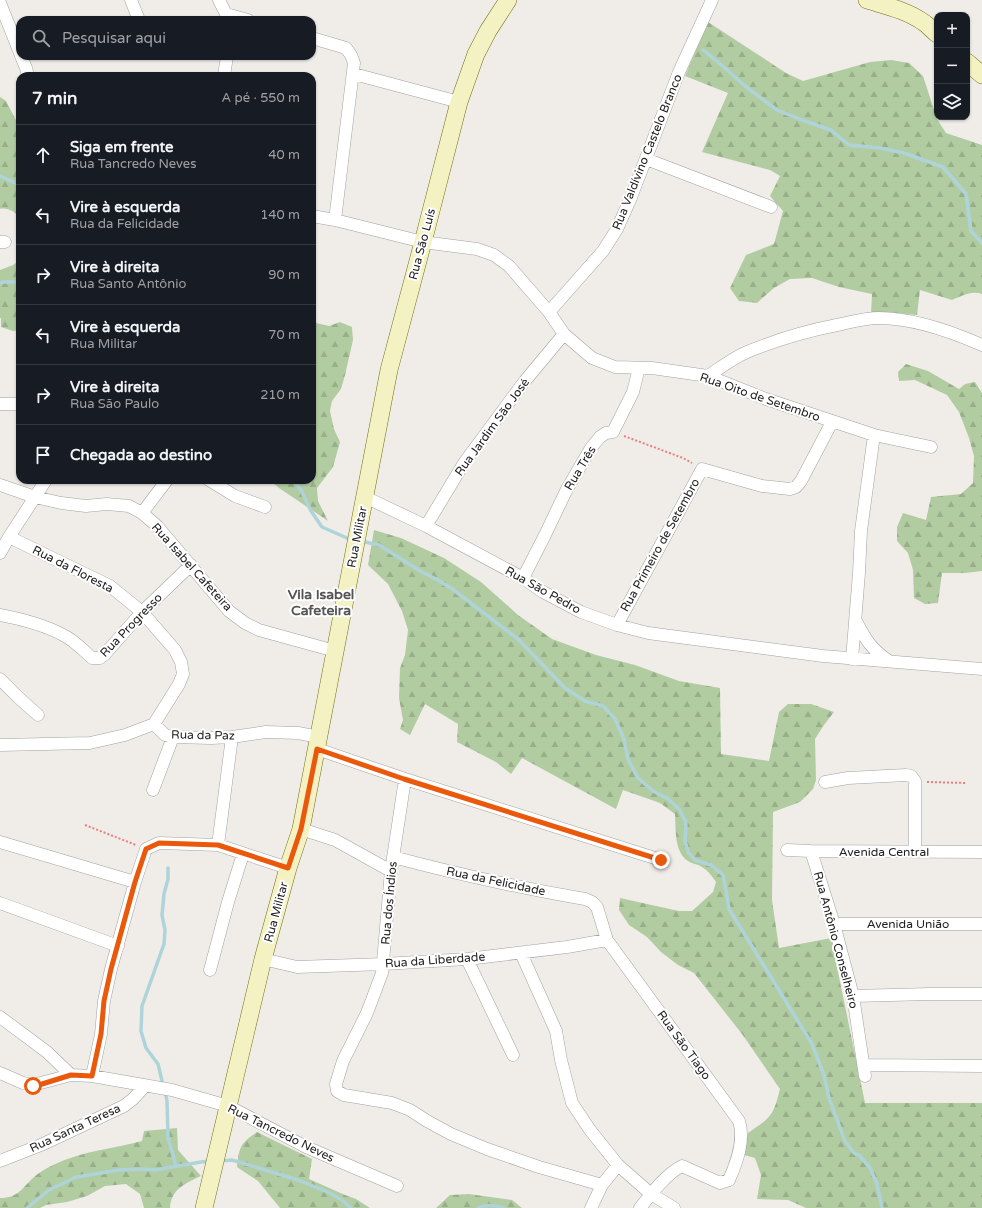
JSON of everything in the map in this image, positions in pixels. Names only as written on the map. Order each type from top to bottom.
[{"type":"street","points":[[131,0],[137,16]]},
{"type":"street","points":[[219,0],[227,16]]},
{"type":"street","name":"Rua São Luís","points":[[365,497],[389,370],[459,102],[476,54],[488,31],[508,0]]},
{"type":"street","name":"Rua Valdívino Castelo Branco","points":[[549,312],[603,251],[617,229],[646,159],[679,72],[712,0]]},
{"type":"street","points":[[867,0],[899,9],[912,15],[934,31]]},
{"type":"street","points":[[0,3],[16,43]]},
{"type":"street","points":[[316,39],[346,48],[354,63],[354,74],[335,220]]},
{"type":"street","points":[[23,60],[27,72]]},
{"type":"street","points":[[225,72],[226,60]]},
{"type":"street","points":[[970,65],[982,75]]},
{"type":"street","points":[[354,74],[459,102]]},
{"type":"street","points":[[646,159],[771,207]]},
{"type":"street","name":"Rua Oito de Setembro","points":[[316,217],[423,242],[477,249],[494,255],[509,266],[549,312],[564,334],[592,358],[615,367],[652,368],[708,376],[832,422],[874,435],[931,447]]},
{"type":"street","points":[[708,376],[746,353],[792,336],[879,318],[898,319],[916,323],[945,331],[982,345]]},
{"type":"street","name":"Rua Jardim São José","points":[[426,526],[464,463],[524,382],[564,334]]},
{"type":"street","points":[[613,432],[633,392],[639,368]]},
{"type":"street","points":[[0,404],[16,404]]},
{"type":"street","name":"Rua Primeiro de Setembro","points":[[617,625],[702,469],[762,486],[790,489],[796,487],[801,481],[832,422]]},
{"type":"street","name":"Rua Três","points":[[523,578],[546,535],[567,489],[591,448],[600,437],[606,433],[613,432]]},
{"type":"street","points":[[852,659],[856,622],[861,531],[874,435]]},
{"type":"street","points":[[0,553],[43,484]]},
{"type":"street","points":[[142,513],[164,484]]},
{"type":"street","points":[[216,484],[235,496],[265,506]]},
{"type":"street","name":"Rua Isabel Cafeteira","points":[[0,485],[35,497],[61,503],[86,506],[107,504],[129,506],[142,513],[157,526],[229,611],[245,623],[259,630],[335,651]]},
{"type":"street","name":"Rua São Pedro","points":[[365,497],[426,526],[523,578],[543,592],[580,612],[617,625],[648,633],[852,659],[982,669]]},
{"type":"street","name":"Rua Militar","points":[[204,1208],[263,959],[288,868],[301,829],[365,497]]},
{"type":"street","name":"Rua da Floresta","points":[[9,537],[110,586],[142,612],[175,650],[181,662],[183,674],[179,684],[154,724]]},
{"type":"street","name":"Rua Progresso","points":[[0,615],[42,626],[63,635],[80,646],[92,658],[100,658],[142,612],[191,565]]},
{"type":"street","points":[[856,622],[866,640],[872,647],[890,661]]},
{"type":"street","points":[[868,660],[872,653],[872,647]]},
{"type":"street","points":[[0,679],[38,715]]},
{"type":"street","points":[[0,745],[90,743],[125,735],[154,724]]},
{"type":"street","name":"Rua da Paz","points":[[154,724],[157,729],[173,737],[211,738],[232,737],[266,732],[298,733],[318,743],[404,779],[661,860]]},
{"type":"street","points":[[154,790],[173,737]]},
{"type":"street","points":[[218,845],[232,737]]},
{"type":"street","points":[[825,782],[848,778],[911,776],[915,780],[916,852]]},
{"type":"street","name":"Rua dos Índios","points":[[404,779],[391,871],[384,964],[367,1013],[342,1061],[336,1084],[337,1091],[344,1094],[392,1103],[410,1110],[451,1134],[487,1149],[539,1167],[602,1185]]},
{"type":"street","points":[[301,829],[335,840],[391,871]]},
{"type":"street","points":[[0,842],[135,882]]},
{"type":"street","points":[[92,1076],[101,1034],[104,1001],[111,969],[135,882],[146,849],[159,843],[218,845],[288,868]]},
{"type":"street","name":"Avenida Central","points":[[787,850],[982,852]]},
{"type":"street","name":"Rua Antônio Conselheiro","points":[[811,851],[834,924],[853,996],[864,1071],[982,1066]]},
{"type":"street","points":[[210,970],[228,902],[243,854]]},
{"type":"street","name":"Rua da Felicidade","points":[[393,856],[441,870],[585,899],[592,902],[597,907]]},
{"type":"street","points":[[0,903],[118,946]]},
{"type":"street","name":"Rua São Tiago","points":[[597,907],[607,940],[739,1121],[741,1129],[742,1140],[729,1180],[720,1183],[682,1166],[669,1176],[651,1194]]},
{"type":"street","name":"Avenida União","points":[[834,924],[982,924]]},
{"type":"street","name":"Rua da Liberdade","points":[[263,959],[297,967],[384,964],[467,959],[567,947],[607,940]]},
{"type":"street","points":[[521,953],[556,1031],[561,1060],[572,1103],[590,1130],[618,1165],[651,1194],[674,1208]]},
{"type":"street","points":[[467,959],[513,1055]]},
{"type":"street","points":[[853,996],[982,994]]},
{"type":"street","points":[[0,1017],[47,1052],[71,1075]]},
{"type":"street","name":"Rua Tancredo Neves","points":[[1,1078],[33,1086],[71,1075],[92,1076],[172,1090],[228,1106],[306,1147],[397,1186]]},
{"type":"street","name":"Rua Santa Teresa","points":[[0,1161],[41,1146],[124,1106],[150,1087]]},
{"type":"street","points":[[591,1208],[602,1185],[618,1165]]},
{"type":"street","points":[[640,1208],[651,1194]]},
{"type":"path","points":[[613,432],[683,458],[702,469]]},
{"type":"path","points":[[915,780],[941,783],[968,783]]},
{"type":"path","points":[[85,825],[146,849]]},
{"type":"green space","points":[[708,22],[786,73],[803,81],[870,62],[891,60],[909,63],[923,76],[934,110],[934,120],[938,120],[946,133],[982,145],[982,294],[970,293],[952,300],[920,290],[917,315],[886,312],[871,314],[872,294],[839,287],[812,278],[790,279],[774,288],[757,303],[739,301],[730,288],[746,255],[774,244],[783,211],[770,196],[780,176],[770,170],[702,152],[728,93],[685,76]]},
{"type":"green space","points":[[0,97],[6,101],[16,120],[16,214],[11,210],[0,209]]},
{"type":"green space","points":[[16,263],[16,331],[13,331],[1,327],[0,270]]},
{"type":"green space","points":[[340,322],[352,327],[353,340],[341,389],[332,401],[330,411],[334,429],[340,442],[333,467],[317,488],[318,501],[328,521],[274,484],[316,484],[316,323],[329,326]]},
{"type":"green space","points":[[906,364],[928,371],[959,389],[965,384],[975,382],[982,393],[982,571],[942,573],[938,603],[925,604],[914,598],[913,570],[908,553],[897,541],[897,527],[903,513],[926,520],[931,497],[961,494],[973,483],[974,456],[959,412],[947,395],[915,380],[899,381],[898,372]]},
{"type":"green space","points":[[374,530],[401,538],[444,558],[481,582],[518,615],[552,639],[596,655],[635,665],[679,681],[720,688],[721,754],[769,761],[779,712],[788,704],[811,704],[834,712],[815,739],[816,780],[813,789],[800,802],[773,812],[772,900],[779,948],[831,938],[865,1103],[982,1103],[982,1208],[806,1208],[788,1200],[757,1199],[761,1175],[755,1158],[744,1155],[748,1133],[770,1116],[780,1089],[742,1034],[694,973],[678,965],[661,952],[647,937],[629,925],[619,910],[620,898],[679,911],[692,911],[713,892],[716,882],[705,869],[683,857],[678,846],[675,814],[660,803],[623,790],[616,809],[522,758],[511,774],[496,762],[457,742],[458,724],[425,704],[410,735],[400,729],[403,720],[399,698],[400,668],[405,655],[408,630],[402,611],[388,584],[368,565]]},
{"type":"green space","points":[[177,1128],[178,1150],[201,1176],[185,1184],[176,1191],[171,1201],[170,1208],[144,1208],[140,1194],[126,1184],[105,1186],[87,1196],[67,1202],[46,1205],[40,1208],[0,1208],[0,1198],[15,1195],[37,1174],[64,1160],[86,1153],[142,1141],[144,1131]]},
{"type":"green space","points":[[257,1132],[312,1159],[309,1179],[356,1199],[370,1208],[280,1208],[258,1181],[237,1167],[241,1146],[247,1139]]},
{"type":"green space","points":[[469,1194],[512,1200],[522,1208],[436,1208],[450,1195]]},
{"type":"waterway","points":[[703,50],[745,86],[777,110],[831,130],[849,145],[880,148],[904,153],[943,167],[966,194],[971,231],[982,243]]},
{"type":"waterway","points":[[0,176],[16,183]]},
{"type":"waterway","points":[[0,283],[16,282]]},
{"type":"waterway","points":[[296,484],[301,490],[311,511],[322,527],[347,538]]},
{"type":"waterway","points":[[365,542],[379,545],[451,588],[518,639],[565,688],[585,701],[603,706],[615,719],[624,739],[628,759],[638,778],[653,791],[667,798],[679,809],[686,822],[685,841],[688,852],[695,860],[711,865],[723,875],[729,909],[812,1044],[824,1075],[829,1098],[845,1141],[854,1153],[859,1155],[870,1168],[877,1184],[882,1208]]},
{"type":"waterway","points":[[163,1085],[158,1064],[146,1048],[141,1031],[142,1006],[164,944],[165,930],[162,915],[164,894],[168,879],[168,868]]},
{"type":"waterway","points":[[165,1091],[167,1101],[168,1138],[176,1166]]},
{"type":"waterway","points":[[221,1161],[232,1160],[298,1180],[330,1193],[342,1200],[351,1208]]},
{"type":"waterway","points":[[27,1208],[49,1190],[76,1177],[119,1170],[155,1170],[211,1161]]},
{"type":"waterway","points":[[478,1208],[491,1205],[504,1208]]},
{"type":"district","name":"Vila Isabel Cafeteira","points":[[321,602]]},
{"type":"route","points":[[33,1086],[71,1075],[92,1076],[101,1034],[104,1001],[111,969],[135,882],[146,849],[159,843],[218,845],[288,868],[301,829],[317,749],[404,779],[661,860]]}]
